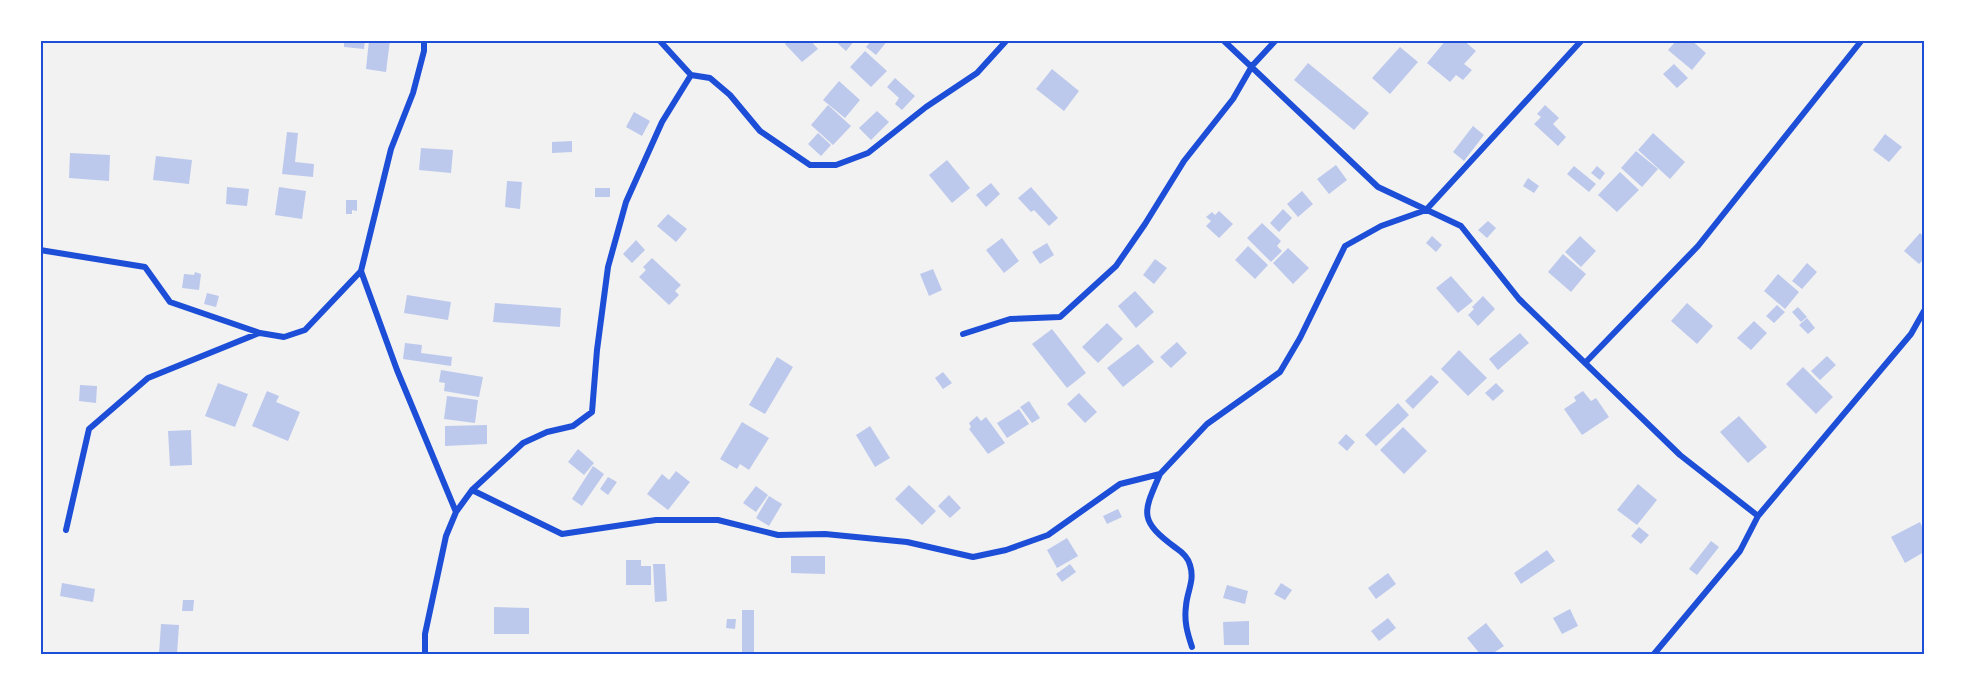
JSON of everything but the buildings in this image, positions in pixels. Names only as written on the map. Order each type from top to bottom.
[{"type":"street","points":[[40,250],[145,267],[170,302],[260,333],[284,337],[305,330],[361,271],[391,149],[413,93],[424,51],[424,40]]},
{"type":"street","points":[[659,40],[691,75],[710,78],[730,95],[760,131],[810,165],[837,165],[868,153],[927,107],[977,73],[1007,40]]},
{"type":"street","points":[[1223,40],[1378,187],[1461,226],[1519,300],[1680,455],[1758,516]]},
{"type":"street","points":[[963,334],[1010,319],[1060,317],[1116,266],[1184,161],[1233,99],[1252,66],[1276,40]]},
{"type":"street","points":[[1192,647],[1184,622],[1186,603],[1193,581],[1190,563],[1182,552],[1152,529],[1147,518],[1149,501],[1160,474],[1207,424],[1280,372],[1300,338],[1345,246],[1381,226],[1426,210],[1582,40]]},
{"type":"street","points":[[1585,363],[1698,246],[1862,40]]},
{"type":"street","points":[[425,654],[425,634],[446,536],[456,512],[472,490],[523,443],[547,432],[573,426],[592,412],[597,350],[608,267],[626,202],[662,122],[691,75]]},
{"type":"street","points":[[361,271],[402,381],[456,512]]},
{"type":"street","points":[[1654,654],[1740,551],[1758,516],[1911,334],[1924,311]]},
{"type":"street","points":[[66,530],[89,429],[148,378],[260,333]]},
{"type":"street","points":[[472,490],[562,534],[656,520],[718,520],[778,535],[825,534],[906,542],[973,557],[1048,535],[1120,484],[1160,474]]}]
